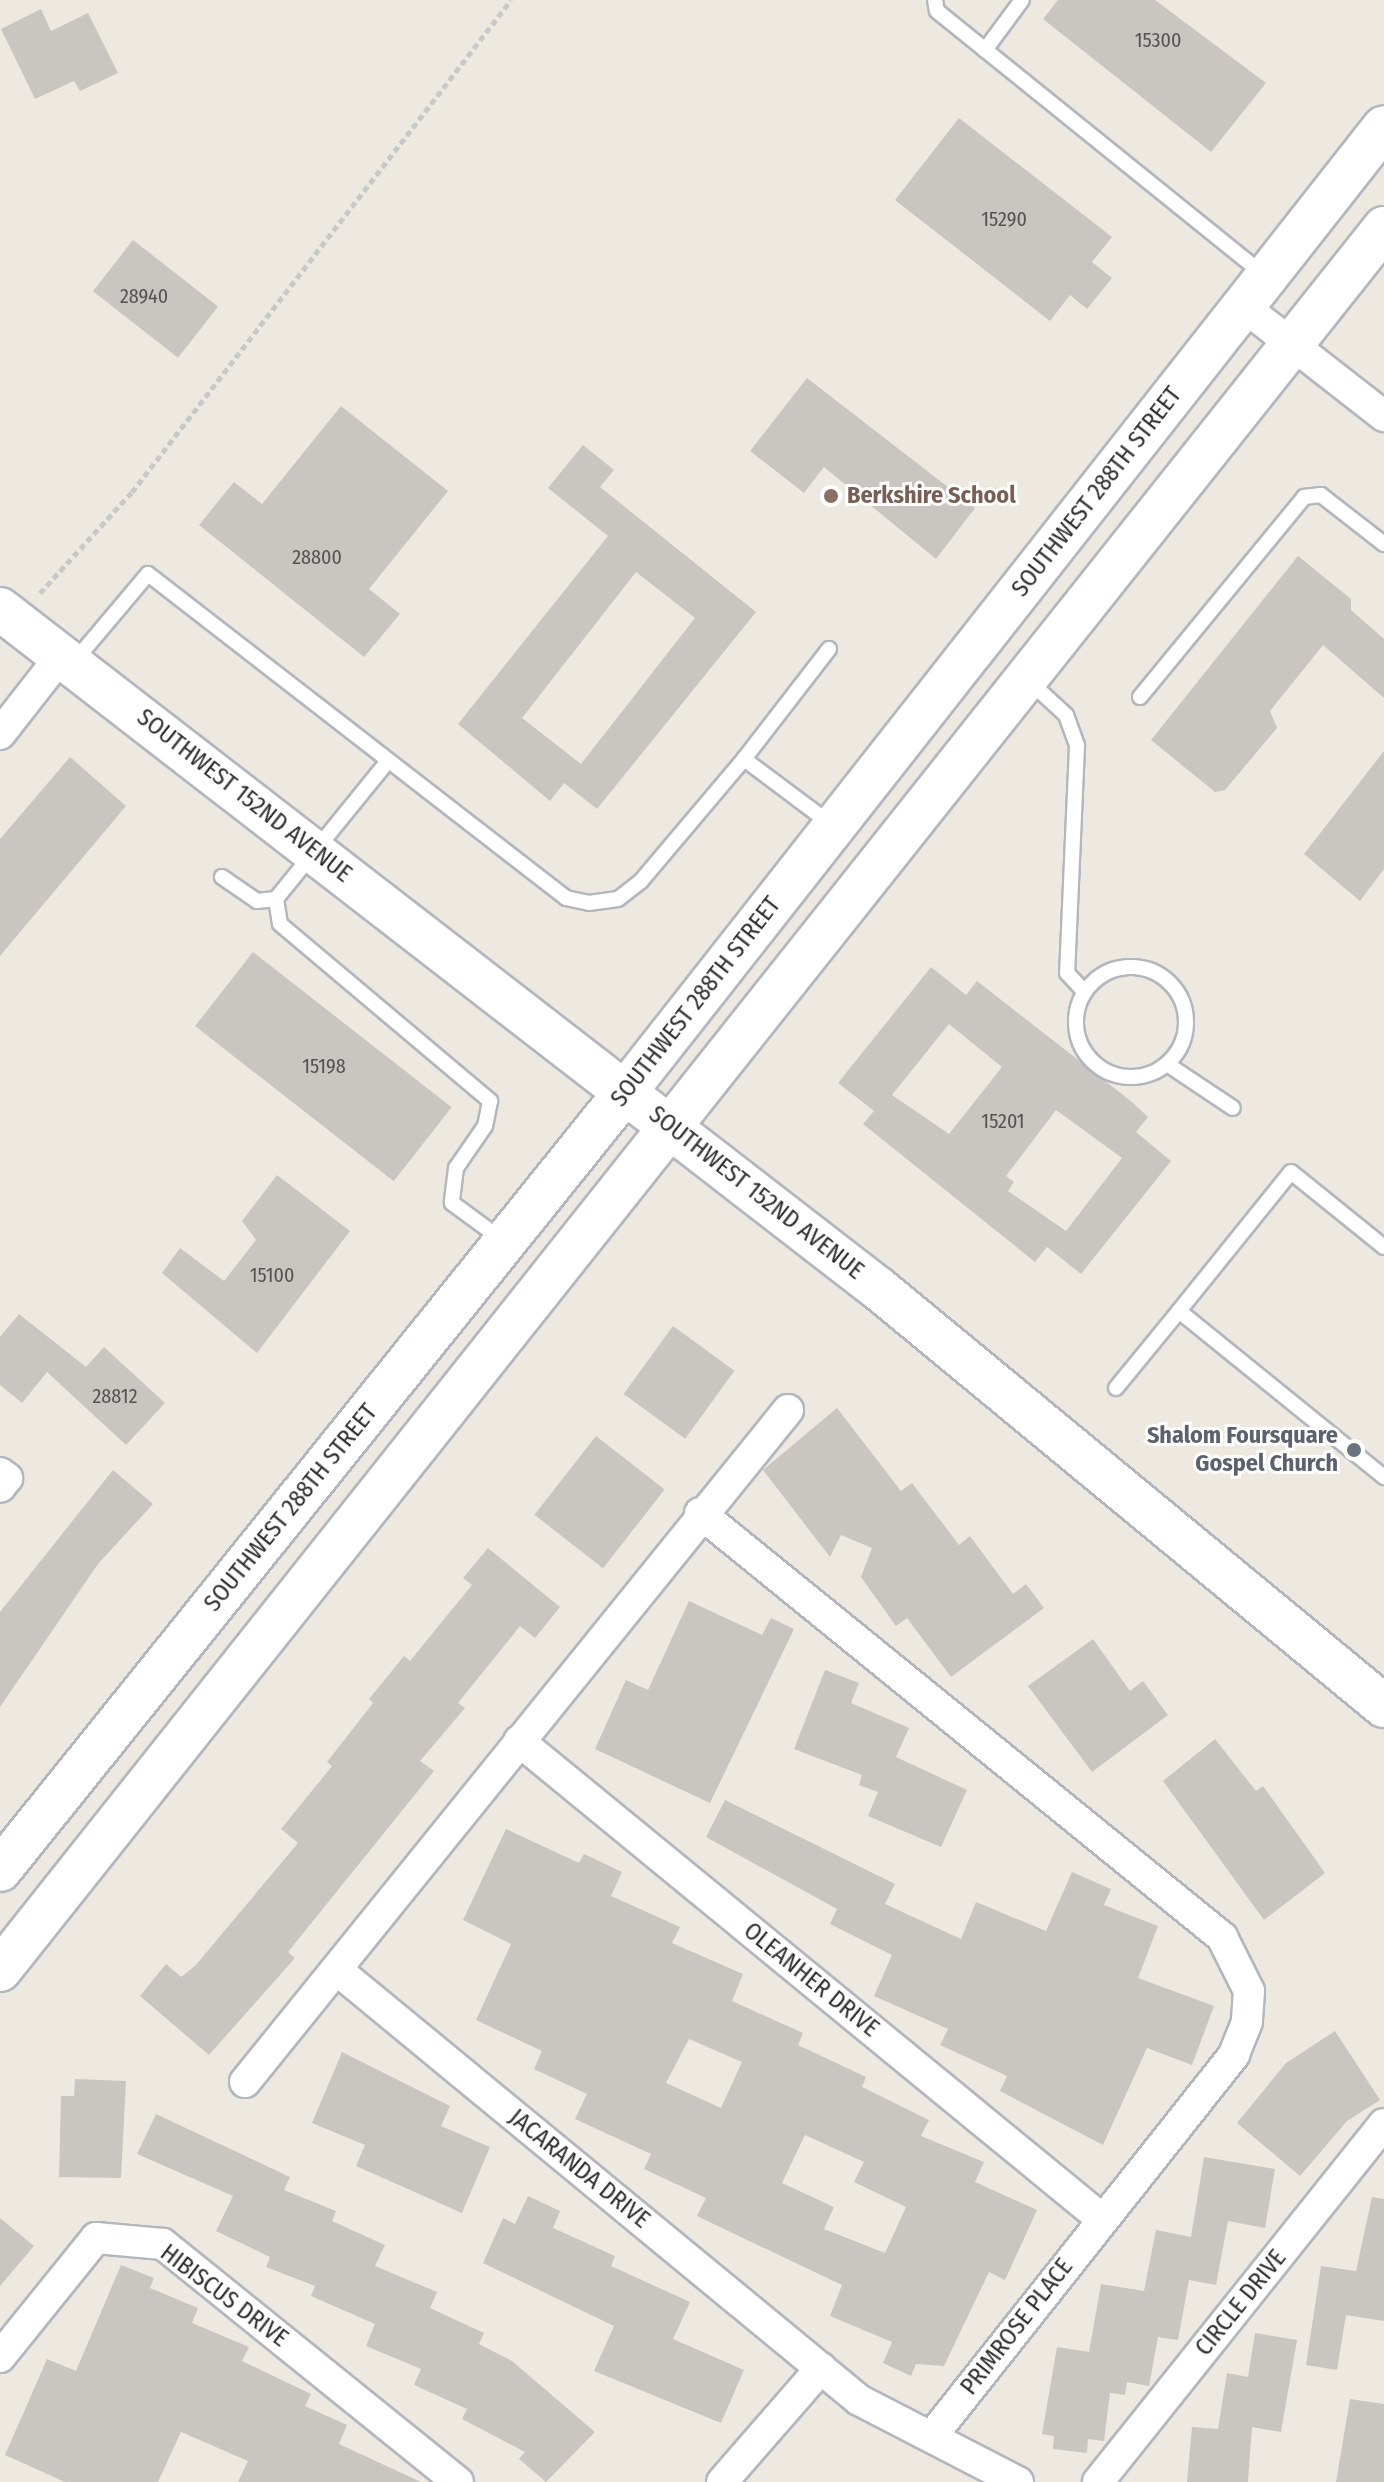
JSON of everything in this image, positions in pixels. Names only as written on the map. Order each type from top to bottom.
[{"type":"main road","name":"SOUTHWEST 288TH STREET","points":[[0,1870],[626,1091],[1384,127]]},
{"type":"main road","points":[[5,1953],[672,1125],[1384,228]]},
{"type":"main road","name":"SOUTHWEST 152ND AVENUE","points":[[8,615],[672,1125],[1384,1706]]},
{"type":"main road","points":[[979,642],[1027,679]]},
{"type":"street","points":[[1255,291],[1293,344],[1384,416]]},
{"type":"street","points":[[0,734],[66,660]]},
{"type":"street","points":[[245,2082],[700,1513],[788,1410]]},
{"type":"street","name":"PRIMROSE PLACE","points":[[700,1513],[1222,1937],[1240,1960],[1247,2022],[1234,2055],[932,2436]]},
{"type":"street","name":"OLEANHER DRIVE","points":[[519,1741],[1102,2219]]},
{"type":"street","name":"JACARANDA DRIVE","points":[[337,1970],[821,2368]]},
{"type":"street","name":"CIRCLE DRIVE","points":[[1098,2482],[1384,2124]]},
{"type":"street","name":"HIBISCUS DRIVE","points":[[0,2357],[96,2238],[163,2244],[458,2482]]},
{"type":"street","points":[[722,2482],[821,2368],[859,2400],[1018,2482]]},
{"type":"lane","points":[[935,0],[937,11],[985,50],[1255,291]]},
{"type":"lane","points":[[985,50],[1022,0]]},
{"type":"lane","points":[[1140,697],[1304,497],[1321,495],[1384,544]]},
{"type":"lane","points":[[66,660],[148,574],[566,898],[604,903],[641,881],[744,759],[829,649]]},
{"type":"lane","points":[[1027,679],[1066,715],[1077,746],[1067,973],[1085,992]]},
{"type":"lane","points":[[744,759],[835,827]]},
{"type":"lane","points":[[388,761],[276,899],[280,924],[490,1101],[485,1126],[456,1168],[452,1203],[505,1242]]},
{"type":"lane","points":[[222,877],[257,901],[276,899]]},
{"type":"lane","points":[[1124,967],[1168,980],[1187,1022],[1167,1064],[1139,1077],[1094,1064],[1076,1022],[1085,992],[1124,967]]},
{"type":"lane","points":[[1167,1064],[1233,1108]]},
{"type":"lane","points":[[1116,1388],[1291,1172],[1384,1247]]},
{"type":"lane","points":[[1179,1311],[1384,1477]]},
{"type":"path","points":[[8,615],[132,492],[511,0]]},
{"type":"building","points":[[1058,0],[1155,0],[1266,83],[1211,152],[1043,19]]},
{"type":"building","points":[[41,9],[51,31],[88,13],[118,73],[80,91],[74,81],[35,99],[1,29]]},
{"type":"building","points":[[959,118],[1112,237],[1092,262],[1112,278],[1087,309],[1070,295],[1050,321],[895,200]]},
{"type":"building","points":[[133,240],[218,306],[178,358],[93,291]]},
{"type":"building","points":[[807,378],[975,508],[936,559],[824,467],[804,493],[750,451]]},
{"type":"building","points":[[341,406],[448,491],[369,589],[400,614],[364,657],[199,525],[234,482],[262,504]]},
{"type":"building","points":[[583,445],[614,470],[600,487],[756,612],[597,809],[564,783],[550,801],[458,724],[608,536],[548,488]],"holes":[[[636,572],[695,618],[581,764],[522,718]]]},
{"type":"building","points":[[1298,556],[1351,599],[1351,610],[1384,639],[1384,698],[1323,645],[1270,711],[1277,728],[1225,790],[1215,792],[1151,740]]},
{"type":"building","points":[[1384,751],[1384,869],[1360,901],[1304,854]]},
{"type":"building","points":[[70,757],[126,806],[0,956],[0,839]]},
{"type":"building","points":[[253,952],[452,1107],[394,1181],[195,1026]]},
{"type":"building","points":[[931,967],[966,995],[977,981],[1132,1102],[1148,1117],[1136,1132],[1171,1161],[1081,1274],[1047,1247],[1035,1262],[863,1124],[874,1111],[838,1083]],"holes":[[[949,1024],[1002,1067],[949,1134],[892,1095]],[[1056,1110],[1122,1158],[1066,1231],[1008,1191],[1014,1182],[1006,1176]]]},
{"type":"building","points":[[277,1175],[350,1231],[257,1353],[162,1273],[180,1248],[224,1281],[256,1240],[242,1221]]},
{"type":"building","points":[[19,1314],[86,1367],[104,1347],[165,1403],[126,1445],[47,1372],[22,1403],[0,1385],[0,1337]]},
{"type":"building","points":[[673,1326],[734,1371],[685,1439],[624,1394]]},
{"type":"building","points":[[837,1408],[901,1491],[912,1483],[959,1545],[970,1536],[1013,1594],[1026,1584],[1044,1608],[951,1677],[907,1618],[896,1626],[861,1577],[872,1548],[841,1535],[830,1557],[763,1470]]},
{"type":"building","points":[[596,1436],[665,1490],[603,1568],[534,1515]]},
{"type":"building","points":[[113,1470],[153,1504],[98,1564],[0,1707],[0,1612]]},
{"type":"building","points":[[488,1548],[560,1607],[535,1638],[520,1626],[458,1703],[465,1708],[420,1761],[434,1771],[288,1952],[295,1958],[209,2055],[140,1996],[166,1964],[181,1977],[195,1966],[298,1843],[281,1829],[332,1766],[327,1762],[373,1703],[369,1699],[404,1656],[410,1661],[472,1585],[463,1578]]},
{"type":"building","points":[[689,1601],[762,1635],[771,1618],[794,1629],[710,1803],[595,1749],[626,1680],[648,1690]]},
{"type":"building","points":[[1093,1639],[1130,1691],[1143,1681],[1168,1715],[1092,1772],[1028,1686]]},
{"type":"building","points":[[825,1670],[859,1683],[851,1703],[909,1728],[896,1757],[967,1790],[941,1847],[868,1816],[878,1792],[859,1785],[862,1775],[794,1749]]},
{"type":"building","points":[[1215,1739],[1256,1791],[1263,1786],[1325,1873],[1264,1920],[1163,1781]]},
{"type":"building","points":[[725,1800],[895,1884],[885,1904],[961,1939],[976,1902],[1046,1931],[1072,1872],[1111,1889],[1104,1905],[1158,1926],[1138,1978],[1214,2006],[1192,2065],[1147,2048],[1103,2145],[1000,2091],[1007,2076],[940,2045],[948,2029],[874,1996],[892,1955],[830,1924],[837,1909],[706,1837]]},
{"type":"building","points":[[506,1829],[579,1863],[584,1854],[622,1872],[611,1896],[680,1927],[672,1943],[743,1974],[732,2001],[803,2033],[798,2045],[866,2077],[862,2087],[929,2120],[921,2136],[984,2162],[975,2182],[1037,2210],[1005,2280],[989,2272],[944,2366],[916,2364],[911,2376],[883,2363],[892,2342],[830,2316],[842,2285],[697,2216],[706,2198],[644,2169],[651,2154],[575,2119],[587,2094],[534,2069],[542,2051],[476,2020],[511,1944],[463,1920]],"holes":[[[689,2039],[742,2062],[721,2108],[666,2083]],[[805,2135],[864,2162],[854,2182],[906,2207],[885,2253],[824,2229],[834,2207],[782,2183]]]},
{"type":"building","points":[[1335,2031],[1380,2100],[1347,2121],[1300,2176],[1237,2123],[1286,2063]]},
{"type":"building","points":[[342,2052],[450,2106],[441,2126],[490,2147],[462,2213],[356,2166],[365,2145],[312,2123]]},
{"type":"building","points":[[75,2079],[126,2081],[121,2178],[59,2177],[61,2096],[74,2096]]},
{"type":"building","points":[[156,2114],[290,2177],[284,2190],[336,2211],[332,2221],[385,2245],[375,2266],[437,2292],[430,2308],[484,2333],[479,2344],[512,2361],[595,2432],[546,2482],[519,2459],[525,2452],[462,2419],[467,2409],[414,2385],[421,2369],[366,2346],[375,2324],[311,2296],[315,2286],[266,2267],[270,2257],[216,2231],[233,2196],[137,2154]]},
{"type":"building","points":[[1204,2157],[1275,2169],[1265,2228],[1228,2221],[1216,2285],[1189,2280],[1178,2340],[1158,2337],[1149,2386],[1127,2382],[1125,2395],[1110,2393],[1104,2441],[1088,2439],[1087,2453],[1053,2449],[1054,2436],[1042,2434],[1057,2347],[1089,2352],[1101,2284],[1144,2291],[1156,2230],[1191,2237]]},
{"type":"building","points":[[528,2196],[560,2211],[553,2228],[615,2256],[611,2266],[690,2302],[673,2339],[744,2370],[721,2423],[594,2371],[614,2326],[483,2263],[503,2218],[515,2224]]},
{"type":"building","points":[[1372,2197],[1384,2199],[1384,2321],[1346,2315],[1337,2370],[1306,2365],[1321,2266],[1356,2271]]},
{"type":"building","points":[[0,2218],[34,2246],[0,2286]]},
{"type":"building","points":[[121,2265],[154,2278],[150,2288],[198,2308],[192,2323],[249,2347],[242,2361],[311,2394],[305,2406],[347,2425],[339,2444],[421,2482],[238,2482],[248,2461],[181,2432],[158,2482],[65,2482],[5,2455],[47,2359],[76,2371]]},
{"type":"building","points":[[1255,2333],[1297,2340],[1281,2432],[1252,2427],[1248,2482],[1187,2482],[1192,2427],[1218,2429],[1227,2373],[1248,2377]]},
{"type":"building","points":[[1350,2399],[1384,2404],[1384,2482],[1336,2482]]},
{"type":"place","name":"Berkshire School","points":[[831,496]]},
{"type":"place","name":"Shalom Foursquare Gospel Church","points":[[1354,1450]]}]
